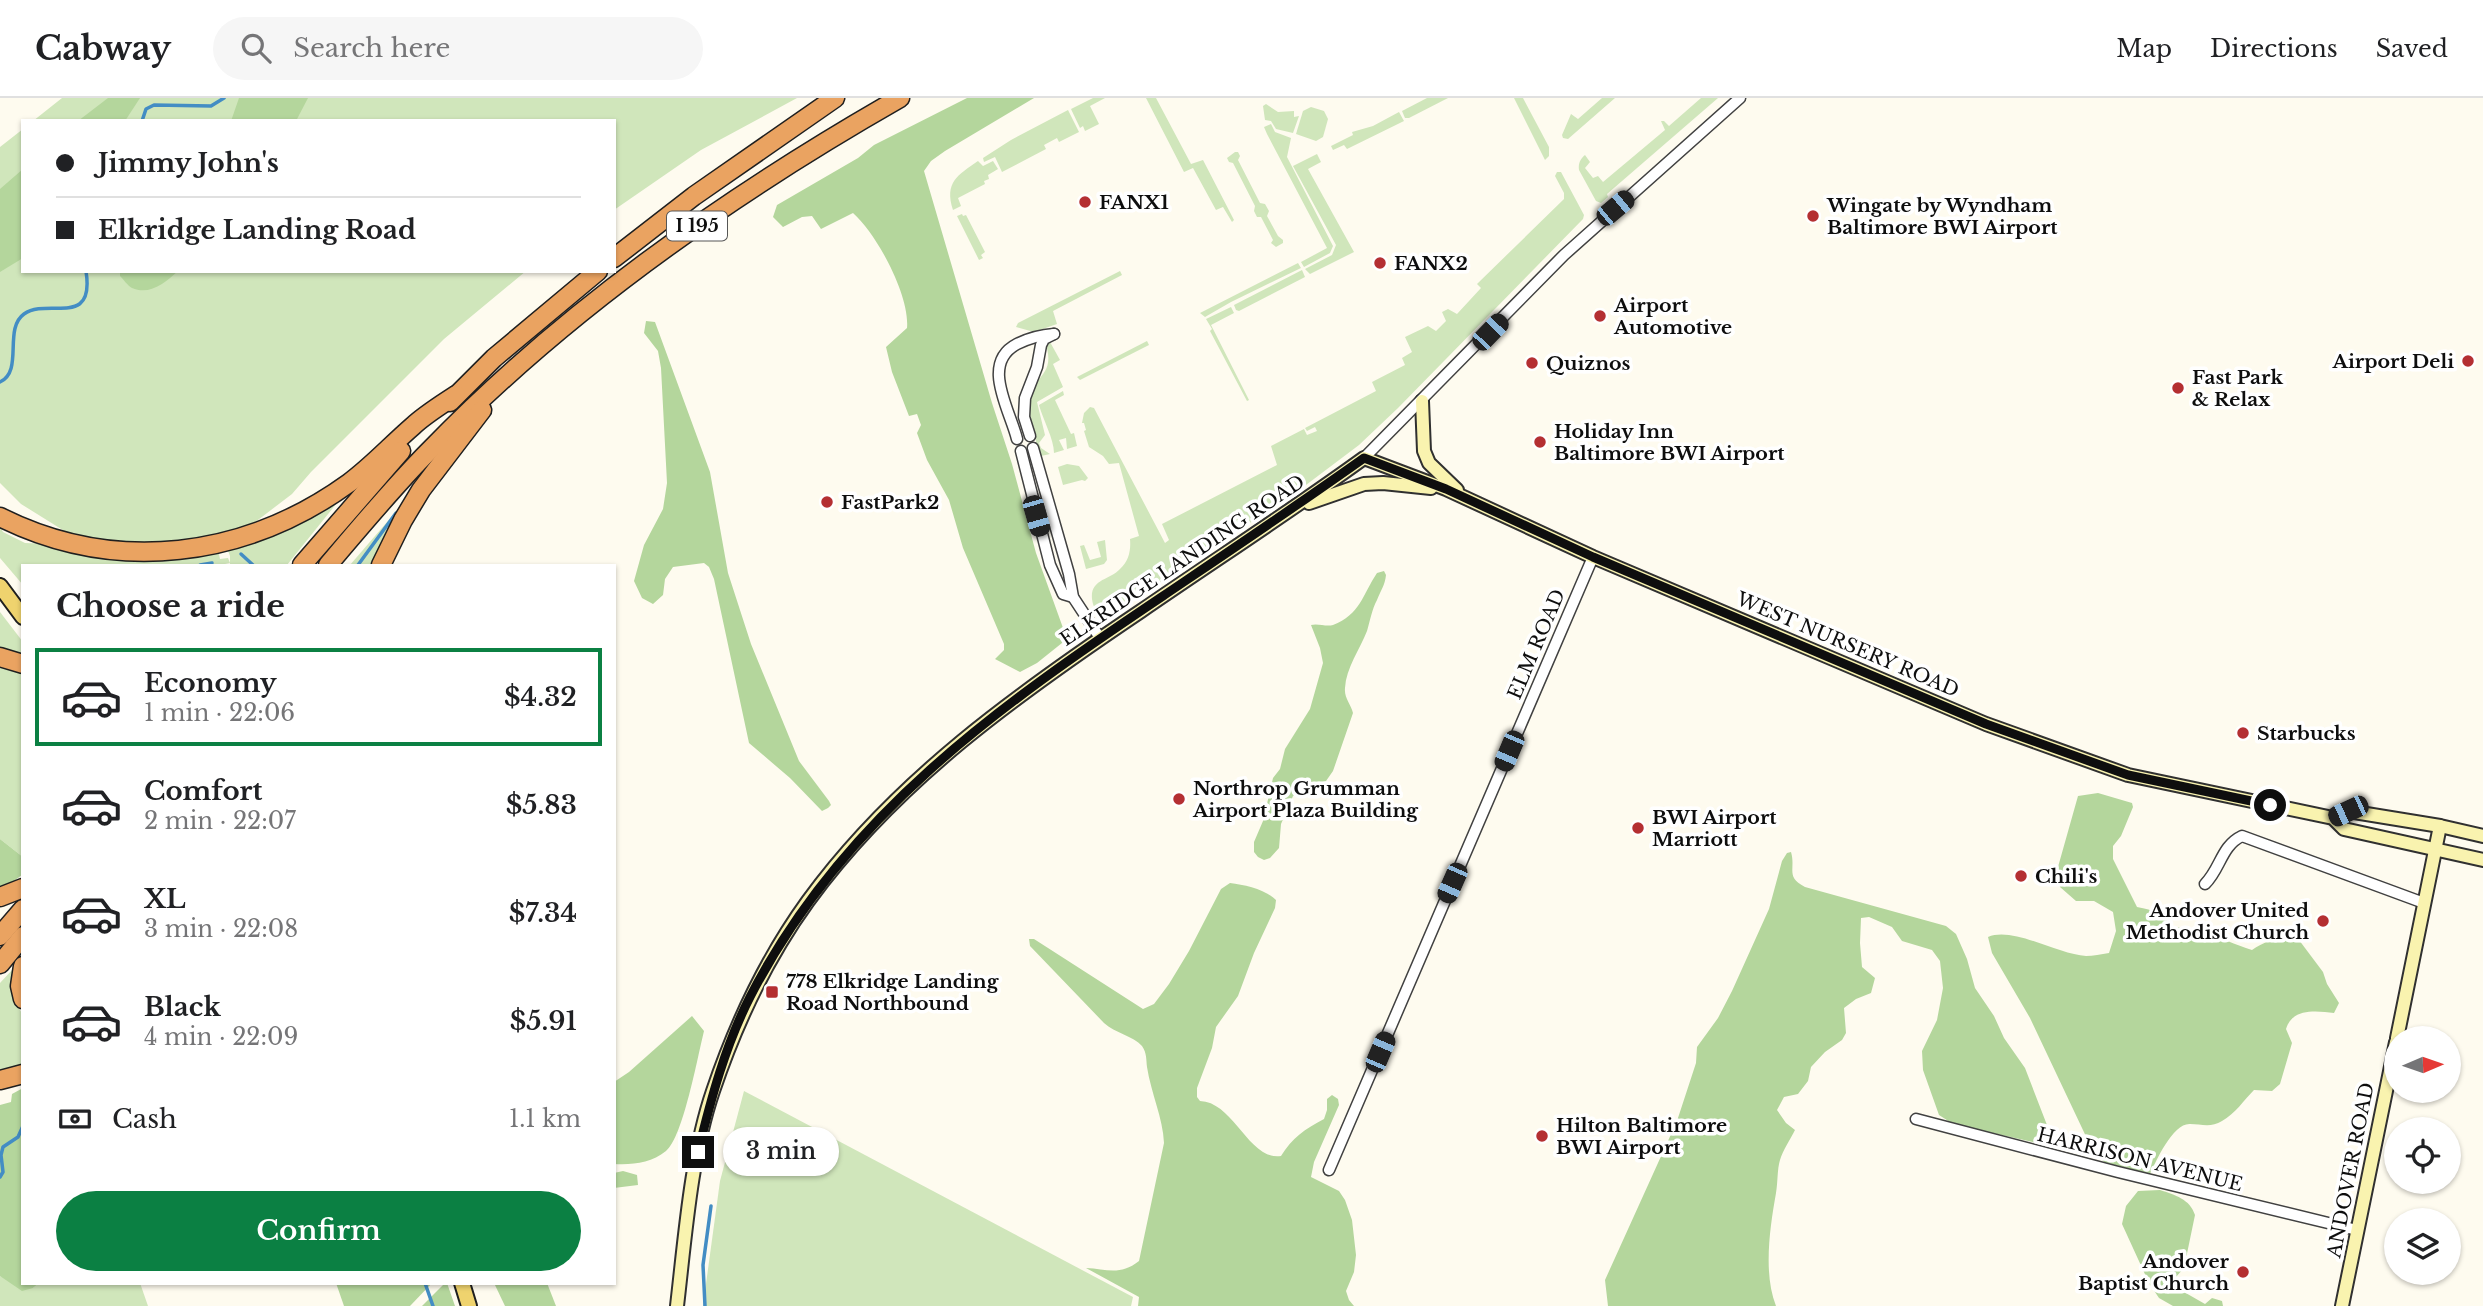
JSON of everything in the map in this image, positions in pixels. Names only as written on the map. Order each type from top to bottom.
[{"type":"highway","name":"I 195","points":[[616,256],[694,196],[835,98]]},
{"type":"highway","name":"I 195","points":[[329,564],[430,449],[508,374],[590,304],[709,217],[778,171],[900,98]]},
{"type":"highway","points":[[303,564],[360,496],[456,395],[494,358],[596,273]]},
{"type":"highway","points":[[381,564],[398,528],[421,489],[508,374]]},
{"type":"highway","points":[[0,517],[52,538],[82,546],[116,550],[168,551],[223,543],[271,528],[322,501],[367,468],[422,418],[456,395]]},
{"type":"highway","points":[[0,657],[21,663]]},
{"type":"highway","points":[[0,897],[21,889]]},
{"type":"highway","points":[[0,936],[21,911]]},
{"type":"highway","points":[[0,964],[21,938]]},
{"type":"highway","points":[[0,1080],[21,1075]]},
{"type":"main road","points":[[1422,401],[1424,451],[1429,463],[1465,498]]},
{"type":"main road","name":"WEST NURSERY ROAD","points":[[1364,458],[1446,489],[1593,557],[1986,724],[2092,762],[2162,783],[2333,818],[2344,829],[2483,860]]},
{"type":"main road","name":"ELKRIDGE LANDING ROAD","points":[[677,1306],[698,1152],[712,1093],[749,999],[774,954],[809,901],[846,856],[920,777],[980,725],[1042,678],[1364,458]]},
{"type":"main road","points":[[1295,507],[1364,485],[1383,483],[1446,489]]},
{"type":"main road","points":[[0,586],[21,614]]},
{"type":"main road","name":"WEST NURSERY ROAD","points":[[2333,818],[2348,811],[2483,836]]},
{"type":"main road","name":"ANDOVER ROAD","points":[[2399,1026],[2440,826]]},
{"type":"main road","name":"ANDOVER ROAD","points":[[2342,1306],[2384,1098]]},
{"type":"main road","points":[[463,1285],[469,1306]]},
{"type":"street","name":"ELKRIDGE LANDING ROAD","points":[[1364,458],[1564,256],[1740,98]]},
{"type":"street","points":[[1017,439],[998,377],[998,364],[1004,353],[1013,346],[1038,336],[1054,334],[1044,339],[1041,345],[1037,367],[1025,398],[1024,417],[1030,436]]},
{"type":"street","points":[[1033,448],[1069,574],[1073,597],[1100,638]]},
{"type":"street","points":[[1021,451],[1053,574],[1062,594],[1073,597]]},
{"type":"street","name":"ELM ROAD","points":[[1329,1170],[1593,557]]},
{"type":"street","points":[[2205,884],[2216,873],[2231,841],[2242,836],[2424,903]]},
{"type":"street","name":"HARRISON AVENUE","points":[[1916,1119],[2357,1230]]},
{"type":"green space","points":[[62,98],[797,98],[701,150],[616,209],[616,119],[36,119]]},
{"type":"green space","points":[[108,98],[140,98],[126,119],[81,119]]},
{"type":"green space","points":[[239,98],[308,98],[297,119],[232,119]]},
{"type":"green space","points":[[967,98],[1034,98],[945,151],[931,161],[924,171],[1036,553],[1067,639],[1037,663],[1020,672],[995,659],[1004,650],[1004,644],[963,548],[949,500],[927,460],[917,433],[921,425],[917,414],[909,416],[892,372],[886,347],[907,328],[907,315],[890,266],[872,235],[853,213],[821,229],[812,216],[802,217],[783,227],[773,217],[777,205],[858,158],[874,145]]},
{"type":"green space","points":[[1093,98],[1105,98],[1090,106],[1099,124],[1085,131],[1083,126],[1080,128],[1071,109]]},
{"type":"green space","points":[[1146,98],[1156,98],[1191,164],[1203,160],[1234,220],[1232,222],[1223,207],[1216,210],[1193,168],[1184,172]]},
{"type":"green space","points":[[1427,98],[1448,98],[1405,118],[1402,111]]},
{"type":"green space","points":[[1514,98],[1523,98],[1549,147],[1549,156],[1545,160]]},
{"type":"green space","points":[[1602,98],[1615,98],[1568,139],[1563,138],[1571,114],[1578,119]]},
{"type":"green space","points":[[1701,98],[1718,98],[1607,194],[1608,197],[1601,203],[1596,201],[1579,170],[1585,155],[1590,162],[1585,168],[1593,178],[1598,176],[1603,182],[1665,130],[1661,121],[1669,126]]},
{"type":"green space","points":[[1266,104],[1278,112],[1294,111],[1294,117],[1299,116],[1293,133],[1276,129],[1271,121],[1265,120],[1263,106]]},
{"type":"green space","points":[[1311,107],[1324,111],[1328,119],[1323,137],[1316,141],[1296,134],[1303,111]]},
{"type":"green space","points":[[1068,110],[1079,132],[1059,142],[1057,138],[1044,145],[1046,149],[1002,172],[995,157],[984,162],[983,158],[1011,140]]},
{"type":"green space","points":[[1399,112],[1404,121],[1347,149],[1344,145],[1333,150],[1331,146],[1353,135],[1352,132],[1373,126]]},
{"type":"green space","points":[[1271,124],[1275,132],[1291,138],[1287,157],[1333,246],[1330,253],[1304,267],[1301,262],[1327,248],[1267,134],[1264,127]]},
{"type":"green space","points":[[21,131],[21,273],[524,273],[444,339],[292,494],[250,526],[185,547],[83,539],[66,532],[21,504],[0,483],[0,147]]},
{"type":"green space","points":[[1238,152],[1238,160],[1260,203],[1265,204],[1269,211],[1267,216],[1278,236],[1283,240],[1283,243],[1276,247],[1271,243],[1273,240],[1261,217],[1257,217],[1255,206],[1233,163],[1227,158]]},
{"type":"green space","points":[[1317,154],[1321,162],[1308,169],[1354,252],[1310,274],[1305,269],[1332,255],[1336,245],[1293,166]]},
{"type":"green space","points":[[978,161],[983,166],[993,161],[998,169],[988,175],[989,179],[984,181],[985,184],[958,198],[961,206],[953,210],[950,192],[955,180]]},
{"type":"green space","points":[[21,171],[21,259],[0,272],[0,189]]},
{"type":"green space","points":[[1557,172],[1561,172],[1584,215],[1583,219],[1398,408],[1359,445],[1298,491],[1113,614],[1103,616],[1097,611],[1092,599],[1094,587],[1123,566],[1129,555],[1130,539],[1139,536],[1119,463],[1109,464],[1103,456],[1089,447],[1082,423],[1084,413],[1090,407],[1094,408],[1165,543],[1169,540],[1162,524],[1277,465],[1271,446],[1304,429],[1307,435],[1317,431],[1315,427],[1307,431],[1305,428],[1376,391],[1372,382],[1405,365],[1402,358],[1412,352],[1405,337],[1428,326],[1436,331],[1446,321],[1442,312],[1448,309],[1457,314],[1481,288],[1477,284],[1564,199],[1564,193],[1555,176]]},
{"type":"green space","points":[[966,215],[985,252],[979,260],[957,216]]},
{"type":"green space","points":[[1298,263],[1301,268],[1205,317],[1200,313]]},
{"type":"green space","points":[[1302,270],[1305,277],[1239,311],[1236,310],[1234,305]]},
{"type":"green space","points":[[1120,271],[1122,275],[1053,311],[1057,324],[1034,332],[1016,327],[1018,323]]},
{"type":"green space","points":[[120,273],[176,273],[163,283],[145,290],[130,287]]},
{"type":"green space","points":[[1231,307],[1234,313],[1211,325],[1249,400],[1247,401],[1206,319]]},
{"type":"green space","points":[[646,321],[655,322],[710,472],[728,573],[751,644],[799,761],[831,805],[822,811],[790,778],[749,743],[714,579],[709,567],[704,563],[673,567],[665,579],[663,595],[653,604],[642,598],[634,581],[644,545],[663,509],[667,483],[661,368],[658,351],[644,333]]},
{"type":"green space","points":[[1147,341],[1149,345],[1080,380],[1077,377]]},
{"type":"green space","points":[[1050,342],[1060,360],[1053,364],[1063,387],[1037,402],[1045,435],[1039,443],[1041,448],[1050,454],[1041,456],[1037,449],[1029,402],[1033,389],[1046,368],[1046,345]]},
{"type":"green space","points":[[1063,391],[1064,395],[1055,400],[1071,434],[1074,433],[1077,446],[1067,449],[1066,438],[1059,440],[1064,450],[1054,453],[1039,405]]},
{"type":"green space","points":[[1067,464],[1079,466],[1088,478],[1063,485],[1058,467]]},
{"type":"green space","points":[[341,498],[288,564],[230,564],[227,548]]},
{"type":"green space","points":[[406,500],[374,564],[351,564]]},
{"type":"green space","points":[[0,526],[3,532],[25,543],[218,550],[220,559],[228,558],[230,563],[21,564],[21,583],[0,558]]},
{"type":"green space","points":[[1105,540],[1107,560],[1104,564],[1086,569],[1080,546],[1084,545],[1090,560],[1101,557],[1097,542]]},
{"type":"green space","points":[[1384,571],[1384,585],[1346,681],[1346,695],[1353,713],[1333,771],[1326,781],[1309,786],[1293,796],[1281,824],[1279,848],[1270,858],[1264,860],[1254,852],[1254,842],[1263,821],[1273,778],[1280,769],[1285,749],[1310,709],[1323,663],[1311,625],[1333,625],[1349,616],[1360,603],[1377,573]]},
{"type":"green space","points":[[0,612],[21,639],[21,656],[0,651]]},
{"type":"green space","points":[[0,663],[21,670],[21,855],[0,839]]},
{"type":"green space","points":[[2098,793],[2132,803],[2133,807],[2121,836],[2113,846],[2113,859],[2137,907],[2158,913],[2172,927],[2185,928],[2197,936],[2218,938],[2252,950],[2274,940],[2299,940],[2323,972],[2339,1003],[2334,1013],[2306,1012],[2289,1022],[2286,1029],[2292,1043],[2280,1084],[2272,1091],[2254,1090],[2231,1115],[2218,1123],[2184,1125],[2171,1136],[2150,1174],[2104,1162],[2091,1147],[2030,1018],[1992,953],[1988,937],[2010,935],[2086,956],[2109,953],[2116,931],[2113,912],[2094,901],[2076,901],[2060,887],[2056,874],[2078,796]]},
{"type":"green space","points":[[0,839],[21,855],[21,876],[0,888]]},
{"type":"green space","points":[[1791,852],[1793,876],[1805,887],[1946,926],[1956,934],[1975,988],[2025,1068],[2052,1138],[2050,1146],[1953,1124],[1939,1115],[1923,1070],[1922,1051],[1937,1020],[1943,988],[1940,961],[1932,950],[1902,941],[1892,927],[1869,917],[1861,918],[1862,967],[1875,978],[1871,993],[1844,1008],[1846,1033],[1842,1040],[1825,1052],[1811,1067],[1808,1081],[1798,1094],[1784,1097],[1777,1110],[1795,1130],[1779,1164],[1770,1235],[1770,1279],[1776,1306],[1608,1306],[1605,1280],[1677,1121],[1696,1063],[1697,1047],[1718,1018],[1732,991],[1769,909],[1782,861],[1787,853]]},
{"type":"green space","points":[[1230,883],[1261,890],[1276,900],[1275,908],[1238,996],[1216,1027],[1212,1048],[1197,1088],[1197,1097],[1222,1111],[1260,1150],[1281,1156],[1300,1134],[1324,1119],[1327,1099],[1332,1095],[1338,1099],[1339,1105],[1314,1162],[1311,1177],[1339,1191],[1352,1220],[1356,1255],[1354,1272],[1346,1291],[1354,1306],[1138,1306],[1139,1297],[1086,1268],[1119,1270],[1139,1261],[1164,1143],[1163,1134],[1142,1046],[1104,1023],[1030,946],[1029,939],[1034,939],[1143,1009],[1154,1004],[1169,984],[1221,889]]},
{"type":"green space","points":[[13,969],[17,1005],[21,1012],[21,1068],[0,1073],[0,983]]},
{"type":"green space","points":[[692,1016],[704,1031],[684,1114],[672,1143],[666,1151],[648,1161],[616,1164],[616,1081]]},
{"type":"green space","points":[[21,1089],[21,1285],[37,1285],[22,1291],[0,1276],[0,1105],[11,1102],[12,1094]]},
{"type":"green space","points":[[744,1091],[1133,1297],[1131,1306],[703,1306],[720,1181]]},
{"type":"green space","points":[[623,1171],[637,1175],[638,1185],[616,1188],[616,1173]]},
{"type":"green space","points":[[2160,1190],[2186,1201],[2195,1215],[2184,1268],[2175,1278],[2177,1288],[2205,1304],[2212,1298],[2222,1301],[2223,1306],[2173,1306],[2159,1298],[2149,1283],[2122,1224],[2126,1206],[2138,1191]]},
{"type":"green space","points":[[0,1276],[33,1288],[37,1285],[141,1285],[148,1306],[0,1306]]},
{"type":"green space","points":[[337,1285],[430,1285],[410,1306],[344,1306]]},
{"type":"green space","points":[[443,1285],[448,1285],[455,1306],[422,1306]]},
{"type":"green space","points":[[495,1285],[548,1285],[556,1306],[505,1306]]},
{"type":"waterway","points":[[143,119],[146,109],[154,105],[211,106],[224,98]]},
{"type":"waterway","points":[[0,382],[7,377],[11,369],[18,321],[24,314],[34,310],[77,306],[83,300],[87,289],[86,273]]},
{"type":"waterway","points":[[359,564],[396,513]]},
{"type":"waterway","points":[[241,554],[252,564]]},
{"type":"waterway","points":[[206,564],[212,563]]},
{"type":"waterway","points":[[0,1177],[3,1172],[3,1147],[18,1137],[21,1130]]},
{"type":"waterway","points":[[705,1306],[703,1265],[711,1206]]},
{"type":"waterway","points":[[426,1285],[433,1306]]},
{"type":"place","name":"FANX1","points":[[1085,202]]},
{"type":"place","name":"Wingate by Wyndham Baltimore BWI Airport","points":[[1813,216]]},
{"type":"place","name":"FANX2","points":[[1380,263]]},
{"type":"place","name":"Airport Automotive","points":[[1600,316]]},
{"type":"place","name":"Airport Deli","points":[[2468,361]]},
{"type":"place","name":"Quiznos","points":[[1532,363]]},
{"type":"place","name":"Fast Park & Relax","points":[[2178,388]]},
{"type":"place","name":"Holiday Inn Baltimore BWI Airport","points":[[1540,442]]},
{"type":"place","name":"FastPark2","points":[[827,502]]},
{"type":"place","name":"Starbucks","points":[[2243,733]]},
{"type":"place","name":"Northrop Grumman Airport Plaza Building","points":[[1179,799]]},
{"type":"place","name":"BWI Airport Marriott","points":[[1638,828]]},
{"type":"place","name":"Chili's","points":[[2021,876]]},
{"type":"place","name":"Andover United Methodist Church","points":[[2323,921]]},
{"type":"place","name":"778 Elkridge Landing Road Northbound","points":[[772,992]]},
{"type":"place","name":"Hilton Baltimore BWI Airport","points":[[1542,1136]]},
{"type":"place","name":"Andover Baptist Church","points":[[2243,1272]]},
{"type":"route","points":[[698,1152],[712,1093],[730,1044],[766,967],[809,901],[846,856],[920,777],[980,725],[1042,678],[1364,458],[1446,489],[1593,557],[1986,724],[2128,775],[2270,805]]}]
